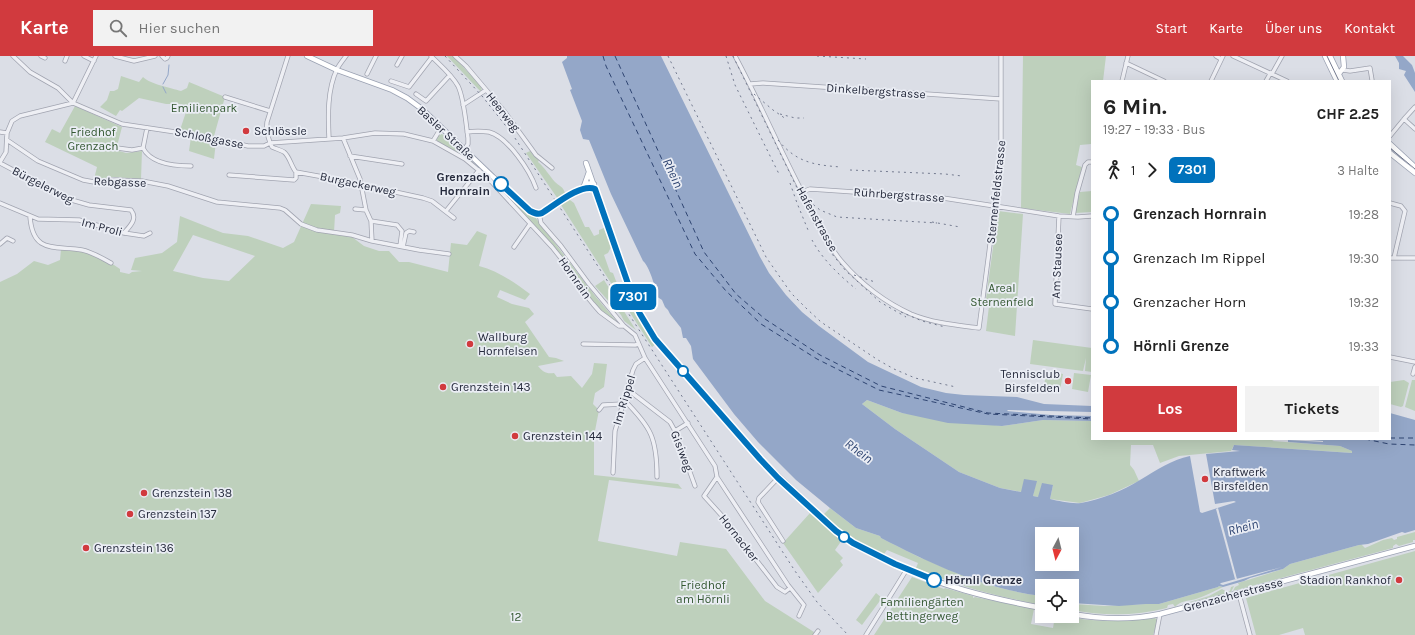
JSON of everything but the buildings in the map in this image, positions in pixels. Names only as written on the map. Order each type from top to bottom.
[{"type":"main road","name":"Basler Straße","points":[[307,56],[337,70],[392,90],[407,98],[422,109],[530,211],[539,214]]},
{"type":"main road","points":[[1325,56],[1336,78]]},
{"type":"main road","points":[[1330,56],[1336,78]]},
{"type":"main road","points":[[1336,78],[1343,70],[1343,56]]},
{"type":"main road","points":[[1391,145],[1415,167]]},
{"type":"main road","points":[[1391,154],[1415,173]]},
{"type":"main road","points":[[586,162],[634,301],[649,330],[672,359],[778,478],[839,533],[858,546],[883,559]]},
{"type":"main road","points":[[539,214],[582,187],[589,172]]},
{"type":"main road","points":[[582,187],[595,187]]},
{"type":"main road","name":"Grenzacherstrasse","points":[[1079,615],[1104,618],[1141,617],[1160,614],[1415,546]]},
{"type":"main road","points":[[890,562],[944,584],[975,594],[1035,607]]},
{"type":"street","name":"Schloßgasse","points":[[13,56],[30,72],[58,88],[73,103],[122,124],[202,136],[248,146],[264,146],[270,143],[343,138],[375,133],[395,133],[433,141]]},
{"type":"street","points":[[41,56],[45,58]]},
{"type":"street","points":[[65,61],[67,56]]},
{"type":"street","points":[[84,56],[94,61]]},
{"type":"street","points":[[0,163],[6,152],[7,133],[12,121],[20,116],[73,103],[96,56]]},
{"type":"street","points":[[115,56],[131,61],[138,61],[153,56]]},
{"type":"street","points":[[162,56],[165,59],[168,56]]},
{"type":"street","points":[[229,175],[294,180],[296,178],[296,172],[291,166],[287,155],[272,147],[267,128],[270,111],[288,56]]},
{"type":"street","points":[[329,139],[329,108],[332,87],[337,70],[346,56]]},
{"type":"street","points":[[367,74],[376,56]]},
{"type":"street","points":[[397,65],[402,56]]},
{"type":"street","points":[[391,81],[409,87],[431,56],[458,85],[461,94],[467,132],[468,144],[464,150]]},
{"type":"street","name":"Heerweg","points":[[455,56],[466,66],[504,110],[536,155],[552,168]]},
{"type":"street","name":"Hafenstrasse","points":[[736,56],[802,192],[832,249],[850,270],[871,289],[903,310],[936,322],[979,328]]},
{"type":"street","name":"Sternenfeldstrasse","points":[[979,328],[996,207],[1001,150],[1001,56]]},
{"type":"street","points":[[1122,80],[1128,56]]},
{"type":"street","points":[[1211,80],[1222,57],[1216,56]]},
{"type":"street","points":[[1233,56],[1285,80]]},
{"type":"street","points":[[1267,80],[1282,56]]},
{"type":"street","points":[[1126,63],[1162,80]]},
{"type":"street","points":[[1343,70],[1350,71],[1370,68],[1372,80]]},
{"type":"street","points":[[416,94],[426,101],[450,75]]},
{"type":"street","name":"Dinkelbergstrasse","points":[[750,84],[763,83],[1002,99]]},
{"type":"street","points":[[463,106],[486,90]]},
{"type":"street","points":[[225,97],[270,111]]},
{"type":"street","points":[[1391,135],[1415,107]]},
{"type":"street","points":[[1404,119],[1415,129]]},
{"type":"street","points":[[146,128],[143,148],[148,155],[165,163],[184,168],[191,166]]},
{"type":"street","points":[[433,141],[442,128]]},
{"type":"street","points":[[0,132],[7,133]]},
{"type":"street","points":[[467,132],[489,132],[499,136],[515,153],[533,180],[536,188]]},
{"type":"street","points":[[343,138],[360,179],[366,210],[371,221],[372,241]]},
{"type":"street","name":"Rebgasse","points":[[7,140],[38,160],[83,180],[94,182],[115,180],[142,181],[168,186],[217,202],[247,207],[283,209],[297,221],[317,230],[352,235],[372,241],[449,254]]},
{"type":"street","name":"Hornrain","points":[[433,141],[465,159],[479,170],[564,262],[579,287],[600,312],[619,326],[624,326]]},
{"type":"street","points":[[117,148],[132,150],[143,148]]},
{"type":"street","points":[[350,156],[402,164]]},
{"type":"street","points":[[1073,217],[1077,193],[1086,165],[1090,162]]},
{"type":"street","name":"Bürgelerweg","points":[[0,163],[68,199],[89,205],[131,210],[134,214],[134,221],[124,233]]},
{"type":"street","points":[[446,211],[479,170]]},
{"type":"street","name":"Burgackerweg","points":[[296,172],[423,198],[432,201],[454,218]]},
{"type":"street","name":"Rührbergstrasse","points":[[802,192],[810,189],[943,198],[1059,216],[1091,216]]},
{"type":"street","name":"Im Proli","points":[[0,203],[30,217],[44,220],[79,220],[124,233],[144,236],[150,234]]},
{"type":"street","points":[[1391,203],[1401,206],[1405,211],[1392,258],[1415,258]]},
{"type":"street","points":[[355,209],[366,210]]},
{"type":"street","points":[[539,214],[541,223],[561,246],[589,284],[624,326],[635,335],[645,358]]},
{"type":"street","name":"Am Stausee","points":[[1059,216],[1055,304],[1091,309]]},
{"type":"street","points":[[30,217],[31,228],[37,238],[44,244],[52,248],[83,250],[111,263]]},
{"type":"street","points":[[371,221],[397,225],[402,231],[402,246]]},
{"type":"street","points":[[514,247],[530,224]]},
{"type":"street","points":[[402,246],[406,233],[409,231],[414,232]]},
{"type":"street","points":[[0,244],[7,238],[13,241]]},
{"type":"street","points":[[583,344],[639,344]]},
{"type":"street","points":[[1391,357],[1415,362]]},
{"type":"street","name":"Im Rippel","points":[[613,473],[615,431],[623,402],[636,364],[645,358]]},
{"type":"street","name":"Hornacker","points":[[645,358],[715,466],[717,477],[790,588],[804,606],[799,616]]},
{"type":"street","points":[[1413,374],[1415,367]]},
{"type":"street","name":"Gisiweg","points":[[628,389],[669,421],[675,431],[695,486]]},
{"type":"street","points":[[599,410],[603,405],[623,402],[646,424],[653,437],[657,462],[657,477]]},
{"type":"street","points":[[675,431],[688,423]]},
{"type":"street","name":"Hornacker","points":[[717,477],[704,496],[724,518],[777,587],[785,592],[790,588]]},
{"type":"street","points":[[778,478],[759,498],[758,502],[783,541]]},
{"type":"street","points":[[866,635],[907,569]]},
{"type":"street","points":[[1239,594],[1250,635]]},
{"type":"street","points":[[1156,635],[1160,614]]},
{"type":"green space","points":[[447,56],[453,56],[482,87],[481,92]]},
{"type":"green space","points":[[1023,56],[1106,56],[1103,80],[1091,80],[1091,144],[1080,145],[1076,165],[1082,167],[1070,214],[1021,208]]},
{"type":"green space","name":"Emilienpark","points":[[121,76],[139,82],[143,77],[155,84],[181,91],[187,88],[189,82],[225,97],[214,136],[180,130],[187,109],[183,105],[166,104],[139,98],[122,111],[120,110],[116,116],[100,107],[107,100],[110,91],[118,89]]},
{"type":"green space","name":"Friedhof Grenzach","points":[[75,106],[122,127],[116,150],[126,153],[142,151],[141,179],[114,177],[94,179],[97,167],[45,142],[52,129],[60,133]]},
{"type":"green space","points":[[441,134],[444,135],[481,170],[437,141],[437,137]]},
{"type":"green space","points":[[191,137],[216,141],[214,159],[189,151]]},
{"type":"green space","points":[[530,151],[539,160],[538,162],[555,182],[563,189],[565,193],[558,199],[526,153]]},
{"type":"green space","points":[[500,186],[535,217],[596,297],[618,323],[603,313],[555,249],[499,187]]},
{"type":"green space","points":[[1091,191],[1091,212],[1075,213],[1080,192]]},
{"type":"green space","points":[[567,200],[574,203],[585,227],[589,227],[594,236],[599,234],[599,230],[604,228],[611,247],[608,253],[604,255],[610,272],[613,273],[630,305],[656,344],[652,347],[561,205]]},
{"type":"green space","points":[[311,204],[341,206],[340,213],[335,215],[334,232],[348,234],[364,246],[379,251],[389,251],[399,262],[409,262],[448,272],[451,243],[467,245],[477,231],[487,235],[479,266],[506,277],[530,294],[525,300],[500,290],[497,297],[512,304],[529,308],[534,314],[525,322],[549,357],[564,361],[538,366],[547,373],[554,373],[557,377],[571,376],[582,388],[592,374],[594,363],[607,364],[604,387],[595,393],[593,404],[599,410],[594,436],[594,475],[678,484],[682,489],[609,480],[598,541],[677,556],[680,542],[726,549],[765,601],[814,632],[813,635],[0,635],[0,282],[17,274],[34,261],[48,265],[60,260],[61,249],[83,250],[111,263],[120,269],[120,272],[129,274],[132,272],[142,271],[131,270],[135,258],[162,253],[177,242],[180,216],[223,233],[248,236],[283,248],[294,242]],"holes":[[[193,235],[255,256],[229,281],[203,278],[173,271]]]},
{"type":"green space","name":"Areal Sternenfeld","points":[[998,211],[1023,214],[1015,336],[986,331],[989,306],[985,306]]},
{"type":"green space","points":[[604,280],[636,330],[624,321],[621,315],[595,286]]},
{"type":"green space","points":[[1033,340],[1091,348],[1091,372],[1085,371],[1086,358],[1083,371],[1030,364]]},
{"type":"green space","points":[[1046,371],[1063,374],[1060,390],[1044,388]]},
{"type":"green space","points":[[1074,373],[1091,375],[1088,392],[1072,389]]},
{"type":"green space","points":[[1404,380],[1409,383],[1403,406],[1401,407],[1391,404],[1391,382]]},
{"type":"green space","points":[[1412,380],[1415,380],[1415,411],[1405,407]]},
{"type":"green space","points":[[867,400],[902,413],[1002,426],[1043,420],[1091,421],[1091,440],[1274,440],[1272,441],[1340,446],[1352,451],[1353,453],[1234,445],[1231,451],[1179,456],[1160,463],[1153,445],[1131,445],[1130,465],[1139,481],[1109,495],[1080,503],[1050,499],[1053,485],[1038,497],[1033,496],[1036,481],[1022,492],[1000,488],[959,472],[895,429],[862,404]]},
{"type":"green space","points":[[830,508],[856,528],[880,536],[881,538],[921,558],[953,572],[1011,591],[1035,595],[1035,604],[947,581],[916,568],[918,563],[887,550],[881,558],[881,554],[851,538],[823,515]]},
{"type":"green space","points":[[810,513],[842,540],[835,550],[843,558],[840,561],[843,565],[818,593],[783,543]]},
{"type":"green space","points":[[1415,532],[1415,540],[1413,540],[1413,542],[1399,546],[1396,544],[1393,548],[1233,591],[1235,587],[1239,585],[1238,583],[1283,569],[1290,564],[1361,544],[1365,548],[1383,540],[1392,538],[1394,540],[1397,539],[1397,537]]},
{"type":"green space","points":[[1415,551],[1415,635],[1305,635],[1303,628],[1279,635],[1256,635],[1246,598]]},
{"type":"green space","name":"Familiengärten Bettingerweg","points":[[912,577],[944,589],[945,588],[973,596],[973,598],[975,597],[1034,609],[1031,624],[1053,628],[1054,623],[1079,623],[1079,618],[1114,621],[1155,618],[1158,620],[1153,635],[874,635]]},
{"type":"green space","points":[[1234,586],[1231,592],[1180,605],[1209,596],[1222,589],[1227,592],[1230,591],[1231,587]]},
{"type":"green space","points":[[1218,587],[1223,587],[1199,598],[1182,602],[1175,607],[1173,604],[1168,605],[1167,608],[1155,611],[1131,614],[1108,614],[1079,611],[1079,604],[1105,606],[1159,604]]},
{"type":"green space","points":[[876,593],[882,598],[862,625],[856,620]]},
{"type":"water","name":"Rhein","points":[[567,56],[661,56],[769,273],[786,295],[802,312],[868,362],[921,387],[946,393],[1017,397],[1044,404],[1091,406],[1091,412],[1007,411],[1051,415],[1091,416],[1091,421],[1043,420],[1002,426],[948,423],[902,413],[867,400],[862,404],[895,429],[959,472],[1000,488],[1021,492],[1024,479],[1037,481],[1033,496],[1038,497],[1042,483],[1053,485],[1050,499],[1069,503],[1081,503],[1096,500],[1119,491],[1170,463],[1190,456],[1200,512],[1202,513],[1236,502],[1215,504],[1206,454],[1240,451],[1232,450],[1234,445],[1352,453],[1352,451],[1340,446],[1288,442],[1288,440],[1323,442],[1310,440],[1391,440],[1391,413],[1415,420],[1415,530],[1405,533],[1402,532],[1368,544],[1359,545],[1290,564],[1283,569],[1244,581],[1223,587],[1219,586],[1159,604],[1119,606],[1079,603],[1079,579],[1035,579],[1035,595],[1000,588],[939,566],[881,538],[880,536],[856,528],[796,480],[758,442],[734,414],[693,359],[691,346],[686,338],[683,338],[681,328],[665,307],[662,300],[656,296],[655,287],[650,272],[643,261],[611,194],[589,140],[583,139],[580,130],[582,121],[570,90],[572,89],[562,62],[567,58]],"holes":[[[1282,567],[1223,585],[1220,584],[1221,583]]]},
{"type":"water","points":[[1395,56],[1403,56],[1412,65],[1415,73],[1415,92],[1404,75],[1406,71],[1399,69],[1399,63]]},
{"type":"pier","points":[[1218,508],[1237,579],[1235,579],[1216,509]]},
{"type":"waterway","points":[[163,84],[168,75],[169,65]]},
{"type":"waterway","points":[[163,87],[166,93]]},
{"type":"ferry route","points":[[603,56],[606,66],[695,254],[726,291],[761,324],[817,359],[879,390],[988,414],[1091,419]]},
{"type":"ferry route","points":[[615,56],[704,252],[736,294],[765,319],[820,355],[881,386],[988,413],[1091,418]]},
{"type":"ferry route","points":[[1391,438],[1415,438]]},
{"type":"ferry route","points":[[1370,440],[1389,444],[1415,445]]},
{"type":"tram line","points":[[1327,56],[1339,80]]},
{"type":"tram line","points":[[1391,149],[1415,169]]},
{"type":"railway","points":[[445,56],[482,96],[513,135],[795,571],[817,602],[848,635]]},
{"type":"railway","points":[[668,56],[766,257],[791,293],[821,322],[878,360],[915,378],[956,387]]},
{"type":"railway","points":[[726,56],[735,85],[779,174]]},
{"type":"railway","points":[[733,56],[816,227],[832,254],[846,271],[880,302],[906,317]]},
{"type":"railway","points":[[817,56],[866,59]]},
{"type":"railway","points":[[754,94],[786,119]]},
{"type":"railway","points":[[780,114],[795,118],[804,118]]},
{"type":"railway","points":[[778,140],[798,158],[822,165],[841,167]]},
{"type":"railway","points":[[850,170],[962,176]]},
{"type":"railway","points":[[790,183],[808,230]]},
{"type":"railway","points":[[804,197],[820,210],[837,217],[937,223]]},
{"type":"railway","points":[[932,222],[960,227]]},
{"type":"railway","points":[[812,240],[832,267],[856,289]]},
{"type":"railway","points":[[854,275],[875,282]]},
{"type":"railway","points":[[901,312],[922,321],[945,327]]},
{"type":"bus line","name":"7301","points":[[501,184],[530,211],[539,214],[581,189],[594,188],[634,301],[649,330],[672,359],[778,478],[839,533],[864,549],[934,580]]},
{"type":"place","name":"Schlössle","points":[[246,131]]},
{"type":"place","name":"Grenzach Hornrain","points":[[501,184]]},
{"type":"place","name":"Wallburg Hornfelsen","points":[[470,344]]},
{"type":"place","name":"Tennisclub Birsfelden","points":[[1068,381]]},
{"type":"place","name":"Grenzstein 143","points":[[443,387]]},
{"type":"place","name":"Grenzstein 144","points":[[515,436]]},
{"type":"place","name":"Kraftwerk Birsfelden","points":[[1205,479]]},
{"type":"place","name":"Grenzstein 138","points":[[144,493]]},
{"type":"place","name":"Grenzstein 137","points":[[130,514]]},
{"type":"place","name":"Grenzstein 136","points":[[86,548]]},
{"type":"place","name":"Hörnli Grenze","points":[[934,580]]},
{"type":"place","name":"Stadion Rankhof","points":[[1399,580]]},
{"type":"park label","name":"Friedhof am Hörnli","points":[[703,592]]},
{"type":"park label","name":"12","points":[[516,617]]}]
